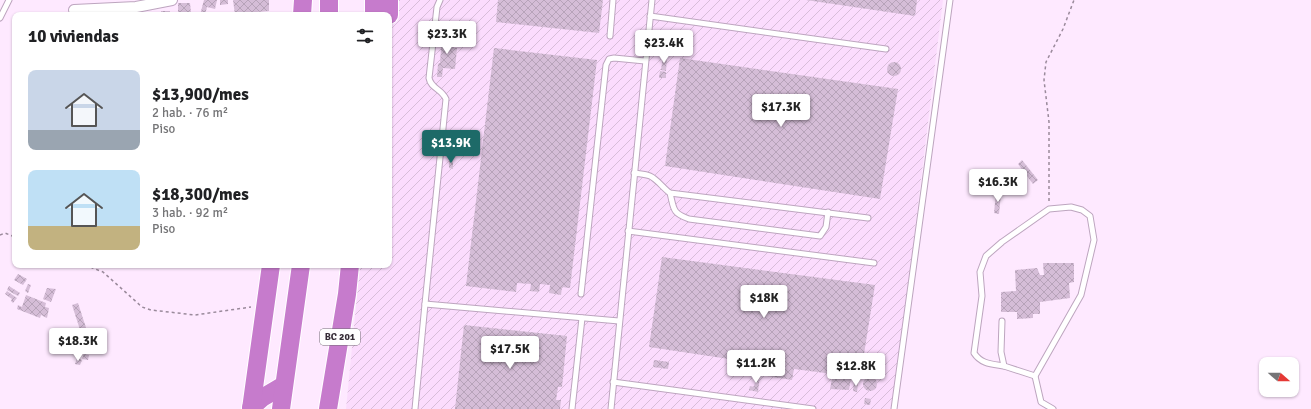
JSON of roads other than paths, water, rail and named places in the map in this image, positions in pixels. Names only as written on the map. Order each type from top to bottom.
[{"type":"highway","points":[[302,12],[303,0]]},
{"type":"highway","points":[[329,0],[329,12]]},
{"type":"highway","points":[[374,0],[374,12]]},
{"type":"highway","points":[[389,0],[389,12]]},
{"type":"highway","points":[[251,408],[271,268]]},
{"type":"highway","points":[[280,409],[301,268]]},
{"type":"highway","name":"BC 201","points":[[328,409],[347,294],[350,268]]},
{"type":"highway","points":[[339,409],[347,294]]},
{"type":"highway","points":[[251,408],[262,398],[284,385]]},
{"type":"street","points":[[74,10],[136,7],[172,0]]},
{"type":"lane","points":[[0,18],[9,0]]},
{"type":"lane","points":[[415,409],[424,304],[446,99],[443,93],[430,84],[428,78],[436,7],[440,0]]},
{"type":"lane","points":[[610,36],[614,0]]},
{"type":"lane","points":[[611,409],[652,0]]},
{"type":"lane","points":[[894,409],[950,0]]},
{"type":"lane","points":[[650,16],[886,49]]},
{"type":"lane","points":[[581,294],[606,65],[609,59],[614,58],[645,61]]},
{"type":"lane","points":[[634,173],[650,176],[657,181],[662,188],[670,192],[868,218]]},
{"type":"lane","points":[[670,192],[674,210],[678,216],[798,234],[820,236],[826,227],[828,212]]},
{"type":"lane","points":[[1035,376],[1004,366],[985,363],[974,353],[982,296],[980,272],[986,256],[1002,242],[1049,209],[1071,207],[1082,210],[1090,216],[1094,240],[1081,295],[1035,376],[1041,402],[1053,409]]},
{"type":"lane","points":[[628,231],[874,263]]},
{"type":"lane","points":[[424,304],[619,321]]},
{"type":"lane","points":[[572,409],[582,318]]},
{"type":"lane","points":[[1002,321],[1001,352],[1004,366]]},
{"type":"lane","points":[[613,382],[813,409]]}]
